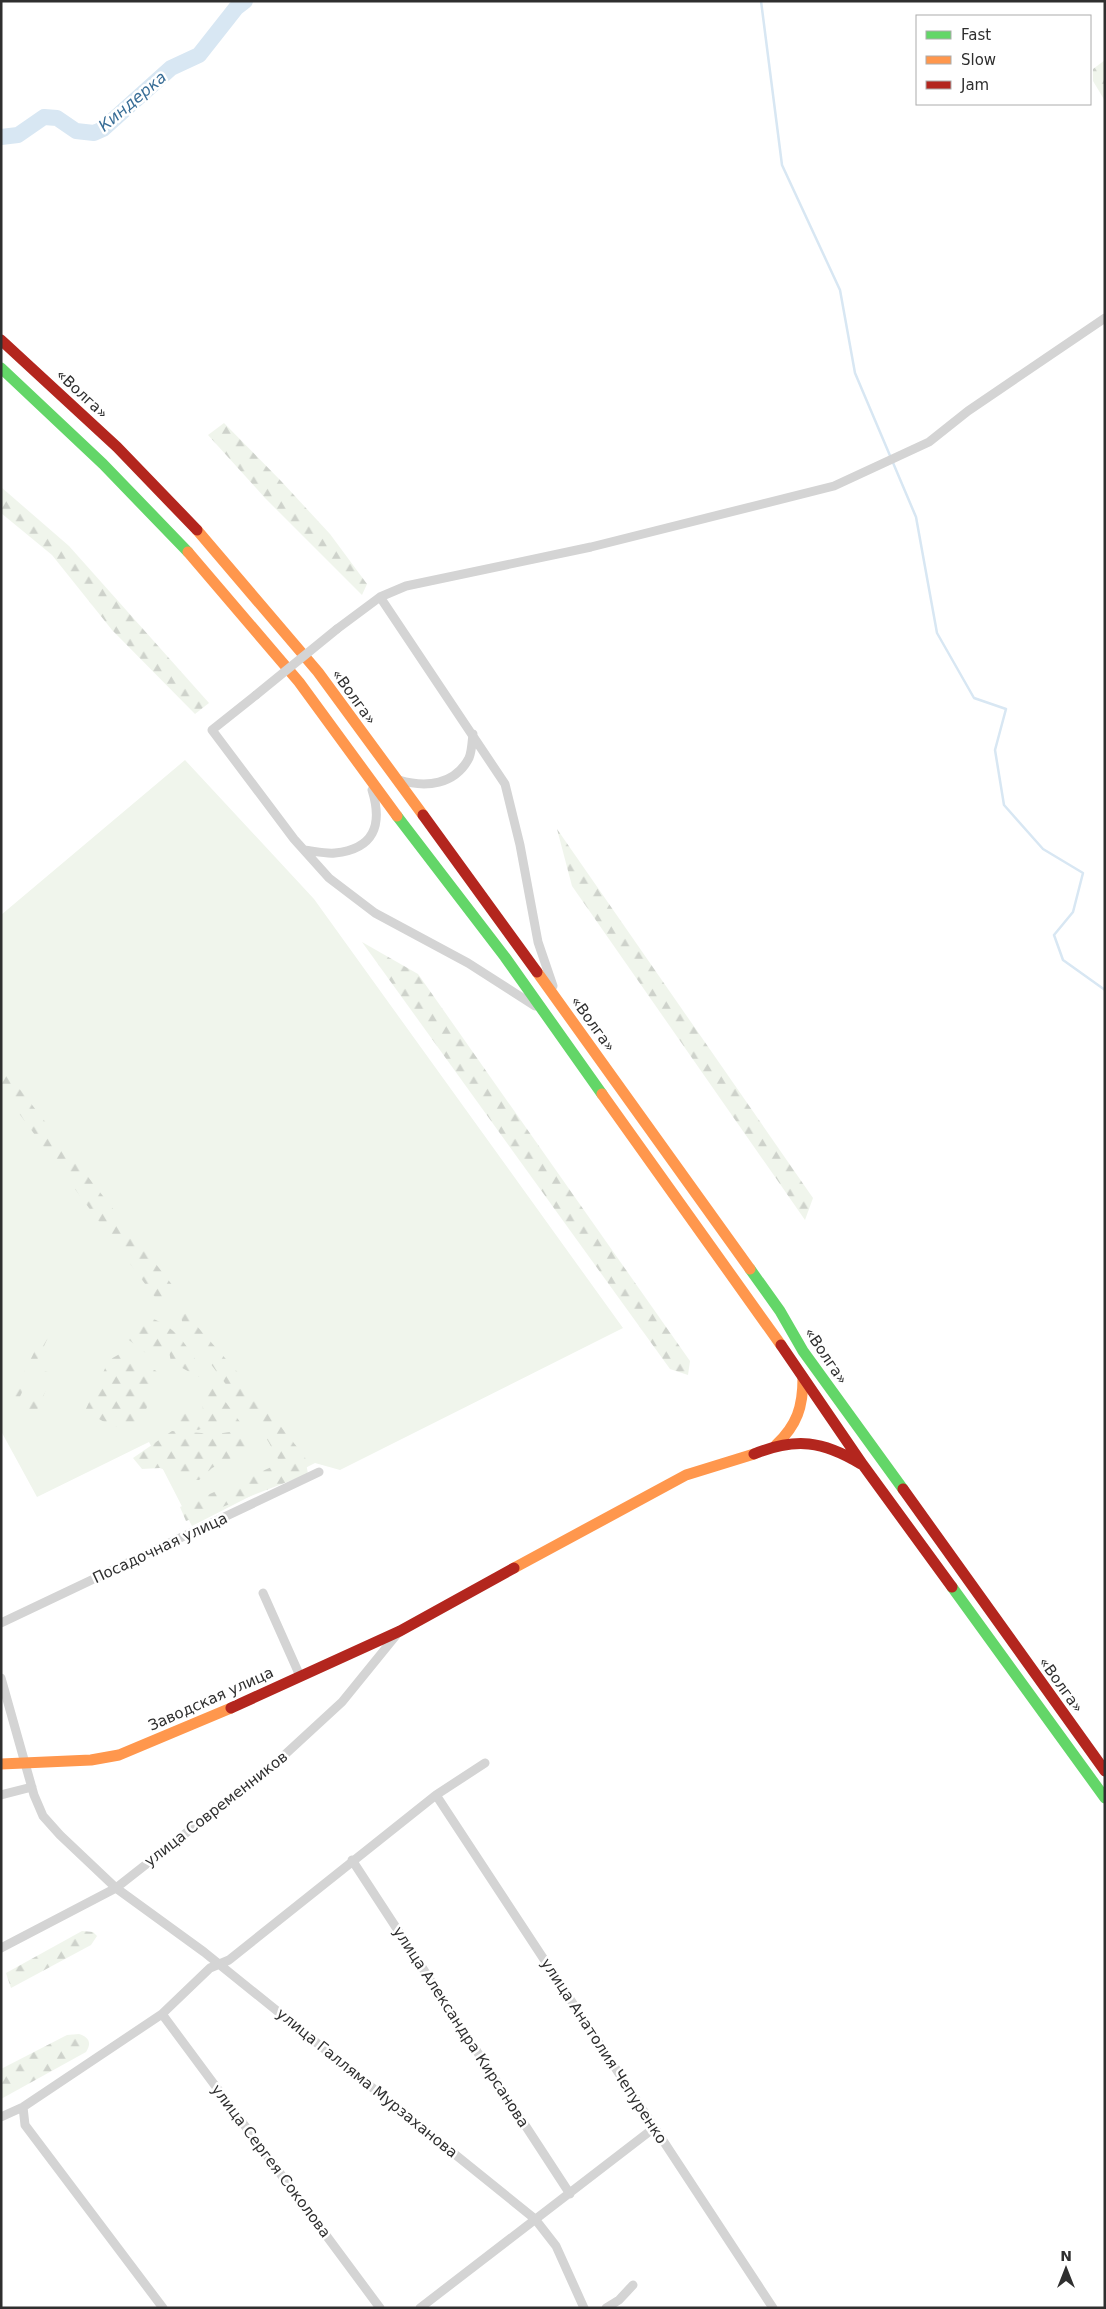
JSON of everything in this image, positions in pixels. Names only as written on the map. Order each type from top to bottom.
[{"type":"main road","name":"«Волга»","points":[[1,340],[117,448],[212,546],[318,672],[780,1311],[803,1351],[1105,1772]]},
{"type":"main road","name":"«Волга»","points":[[1,368],[103,464],[197,561],[299,682],[368,778],[505,957],[864,1465],[1105,1798]]},
{"type":"main road","points":[[776,1444],[791,1430],[799,1417],[804,1400],[803,1378]]},
{"type":"main road","points":[[776,1444],[819,1445],[843,1453],[864,1465]]},
{"type":"main road","name":"Заводская улица","points":[[1,1764],[91,1760],[119,1755],[191,1726],[400,1631],[686,1475],[739,1460],[776,1444]]},
{"type":"street","points":[[544,1012],[468,963],[375,913],[329,878],[304,850],[212,730],[337,629],[380,597],[406,586],[590,547],[834,486],[929,442],[968,410],[1105,318]]},
{"type":"street","points":[[380,597],[505,784],[520,846],[538,942],[558,1002]]},
{"type":"street","points":[[395,778],[413,784],[442,783],[452,777],[469,757],[473,734]]},
{"type":"street","points":[[304,850],[333,854],[353,850],[367,841],[377,822],[378,808],[368,778]]},
{"type":"street","name":"Посадочная улица","points":[[1,1623],[319,1472]]},
{"type":"street","points":[[263,1593],[300,1676]]},
{"type":"street","name":"улица Современников","points":[[1,1948],[116,1888],[279,1760],[342,1702],[400,1631]]},
{"type":"street","name":"улица Галляма Мурзаханова","points":[[1,1678],[32,1787],[43,1816],[116,1888],[219,1964],[535,2219],[556,2246],[584,2308]]},
{"type":"street","points":[[1,2117],[22,2107],[162,2014],[210,1968],[229,1960],[352,1860],[436,1795],[485,1763]]},
{"type":"street","points":[[1,1795],[32,1787]]},
{"type":"street","name":"улица Анатолия Чепуренко","points":[[436,1795],[773,2308]]},
{"type":"street","name":"улица Александра Кирсанова","points":[[352,1860],[570,2194]]},
{"type":"street","name":"улица Сергея Соколова","points":[[162,2014],[380,2308]]},
{"type":"street","points":[[22,2107],[25,2125],[163,2308]]},
{"type":"street","points":[[420,2308],[654,2128]]},
{"type":"street","points":[[606,2308],[619,2300],[633,2285]]},
{"type":"green space","points":[[1105,60],[1105,101],[1093,81],[1093,69]]},
{"type":"green space","points":[[224,423],[330,534],[367,584],[362,595],[265,498],[208,435]]},
{"type":"green space","points":[[1,487],[69,546],[209,703],[195,714],[112,630],[52,555],[1,513]]},
{"type":"green space","points":[[185,760],[314,899],[623,1328],[340,1470],[315,1463],[192,1526],[149,1442],[37,1497],[1,1431],[1,915]]},
{"type":"green space","points":[[557,829],[813,1198],[805,1220],[572,886]]},
{"type":"green space","points":[[362,942],[418,974],[690,1361],[688,1375],[670,1369]]},
{"type":"green space","points":[[1,1065],[173,1286],[171,1298],[157,1300],[1,1089]]},
{"type":"green space","points":[[190,1313],[195,1324],[240,1375],[305,1457],[308,1474],[186,1521],[180,1507],[276,1465],[278,1459],[268,1441],[184,1328],[180,1314]]},
{"type":"green space","points":[[146,1317],[165,1325],[179,1337],[202,1370],[199,1377],[171,1362],[169,1351],[156,1361],[125,1337],[129,1327]]},
{"type":"green space","points":[[49,1323],[54,1325],[16,1405],[9,1402]]},
{"type":"green space","points":[[125,1351],[145,1364],[144,1371],[155,1370],[160,1375],[136,1434],[126,1435],[127,1424],[113,1427],[92,1415],[83,1430],[77,1428],[109,1360]]},
{"type":"green space","points":[[45,1371],[53,1374],[34,1417],[27,1413]]},
{"type":"green space","points":[[212,1383],[240,1422],[215,1423],[198,1430],[175,1423],[177,1413],[183,1408],[201,1419],[204,1416],[200,1391]]},
{"type":"green space","points":[[244,1430],[250,1439],[245,1451],[212,1468],[199,1480],[188,1480],[160,1468],[142,1469],[133,1458],[172,1431],[216,1434]]},
{"type":"green space","points":[[82,1931],[93,1932],[97,1936],[91,1945],[11,1988],[6,1973]]},
{"type":"green space","points":[[79,2034],[85,2037],[89,2043],[86,2052],[1,2099],[1,2069],[67,2035]]},
{"type":"waterway","name":"Киндерка","points":[[1,137],[18,135],[44,117],[57,118],[76,131],[94,133],[103,129],[171,68],[199,55],[236,8],[245,1]]},
{"type":"waterway","points":[[761,1],[782,165],[840,290],[855,373],[916,517],[937,633],[974,698],[1006,709],[995,750],[1004,805],[1043,849],[1083,873],[1073,912],[1054,935],[1063,960],[1105,990]]},
{"type":"traffic: fast","points":[[1,368],[103,464],[188,552]]},
{"type":"traffic: fast","points":[[397,816],[505,957],[602,1094]]},
{"type":"traffic: fast","points":[[750,1269],[780,1311],[803,1351],[903,1489]]},
{"type":"traffic: fast","points":[[952,1587],[1105,1798]]},
{"type":"traffic: slow","points":[[197,530],[318,672],[423,815]]},
{"type":"traffic: slow","points":[[188,552],[299,682],[397,816]]},
{"type":"traffic: slow","points":[[537,972],[750,1269]]},
{"type":"traffic: slow","points":[[602,1094],[781,1345]]},
{"type":"traffic: slow","points":[[776,1445],[794,1423],[802,1398],[803,1378]]},
{"type":"traffic: slow","points":[[514,1568],[686,1475],[754,1454]]},
{"type":"traffic: slow","points":[[1,1764],[91,1760],[119,1755],[231,1708]]},
{"type":"traffic: jam","points":[[1,340],[117,447],[197,530]]},
{"type":"traffic: jam","points":[[423,815],[537,972]]},
{"type":"traffic: jam","points":[[781,1345],[863,1465],[952,1587]]},
{"type":"traffic: jam","points":[[754,1454],[783,1445],[809,1444],[834,1450],[861,1464]]},
{"type":"traffic: jam","points":[[903,1489],[1105,1771]]},
{"type":"traffic: jam","points":[[231,1708],[400,1631],[514,1568]]}]
